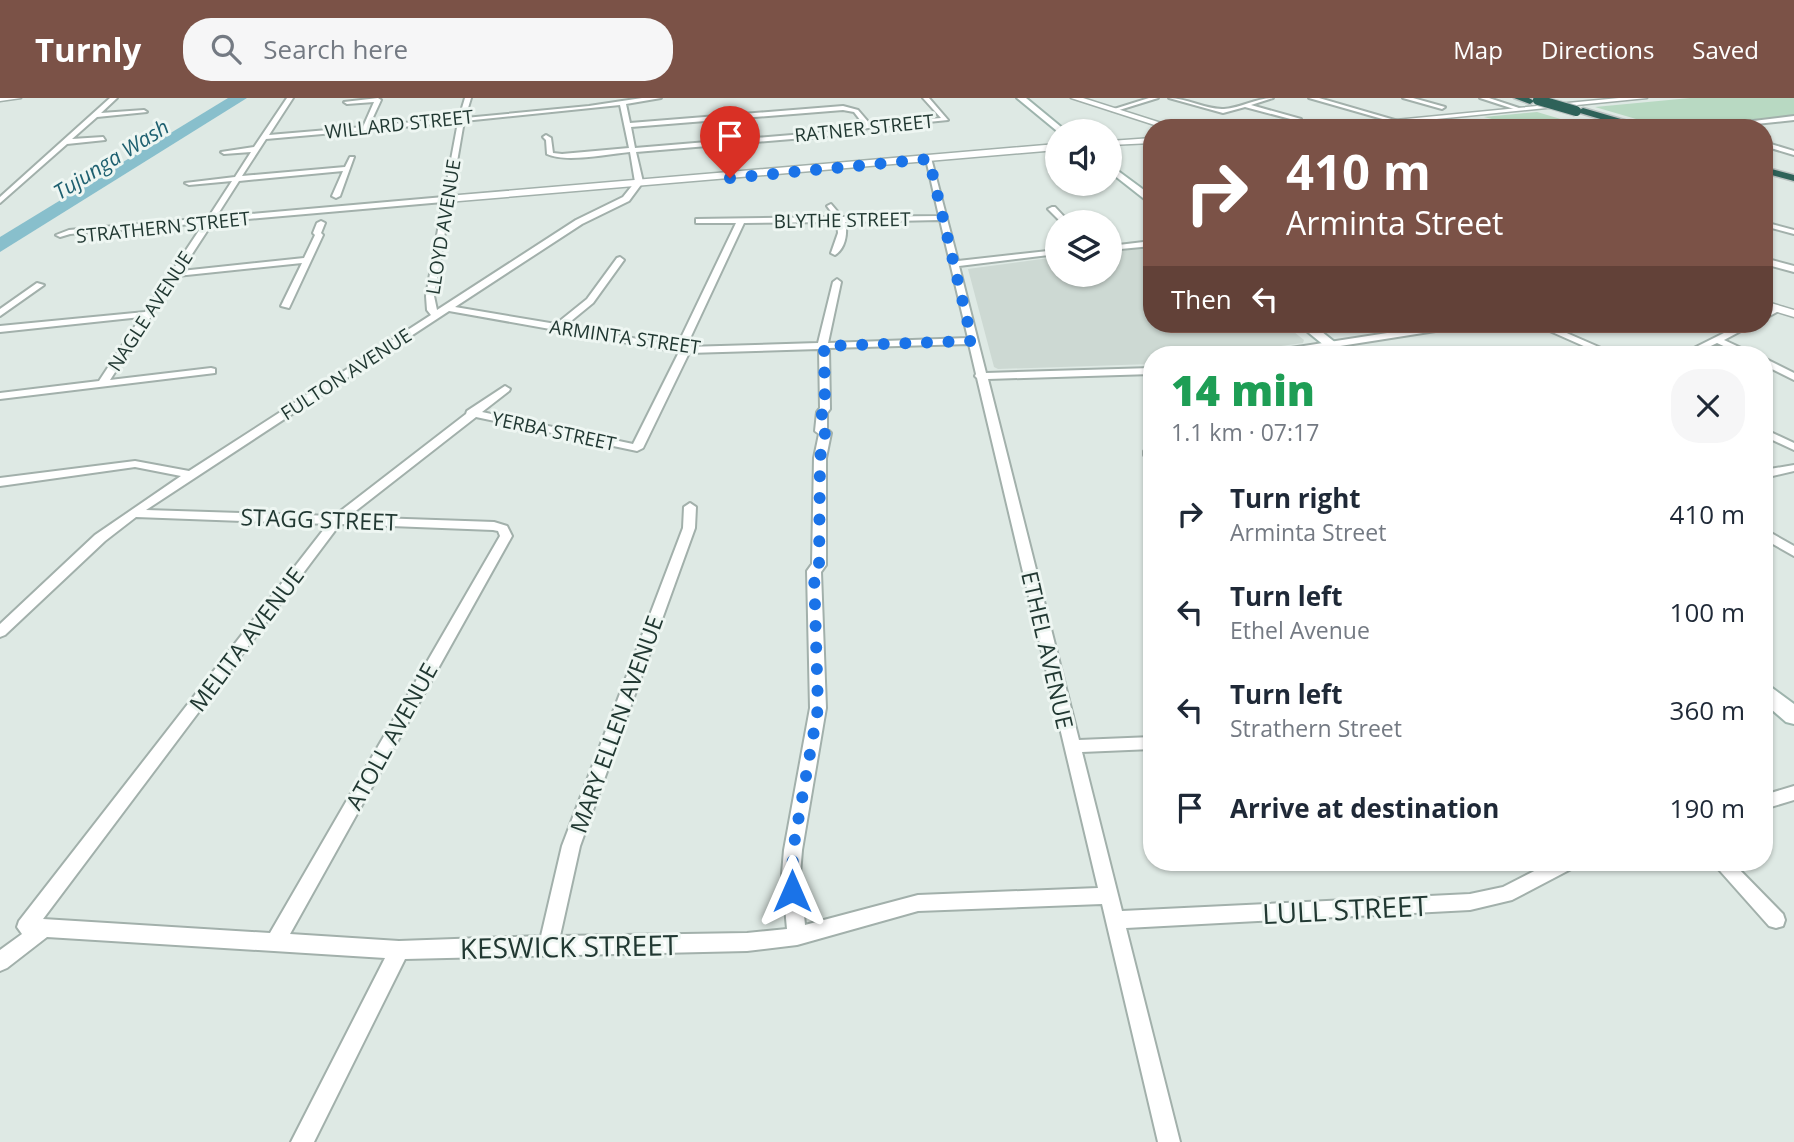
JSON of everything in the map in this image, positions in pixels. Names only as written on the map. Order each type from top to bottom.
[{"type":"highway","points":[[1518,98],[1534,100],[1598,119]]},
{"type":"highway","points":[[1534,100],[1594,119]]},
{"type":"highway","points":[[1574,112],[1604,119]]},
{"type":"highway","points":[[1773,169],[1794,175]]},
{"type":"main road","points":[[1021,98],[1047,119]]},
{"type":"main road","points":[[1122,178],[1143,195]]},
{"type":"main road","points":[[1316,333],[1331,345]]},
{"type":"main road","points":[[1773,699],[1794,716]]},
{"type":"street","points":[[0,99],[17,98]]},
{"type":"street","points":[[0,201],[114,98]]},
{"type":"street","name":"NAGLE AVENUE","points":[[102,384],[290,98]]},
{"type":"street","name":"LLOYD AVENUE","points":[[436,315],[432,310],[430,296],[468,98]]},
{"type":"street","points":[[552,98],[552,110]]},
{"type":"street","name":"WILLARD STREET","points":[[265,137],[658,98]]},
{"type":"street","name":"RATNER STREET","points":[[547,137],[550,154],[554,156],[828,134],[868,126],[946,119],[926,98]]},
{"type":"street","points":[[1074,98],[1143,119]]},
{"type":"street","points":[[1114,110],[1155,98]]},
{"type":"street","points":[[1172,98],[1217,110],[1228,110],[1270,98]]},
{"type":"street","points":[[1312,98],[1388,119]]},
{"type":"street","points":[[1406,98],[1442,107]]},
{"type":"street","points":[[1483,98],[1519,109]]},
{"type":"street","points":[[1416,119],[1643,98]]},
{"type":"street","points":[[346,103],[377,100],[365,129]]},
{"type":"street","points":[[623,103],[634,150],[638,185]]},
{"type":"street","points":[[1247,105],[1298,119]]},
{"type":"street","points":[[629,125],[850,108],[856,111],[868,126]]},
{"type":"street","points":[[95,115],[144,112]]},
{"type":"street","points":[[1773,120],[1794,118]]},
{"type":"street","points":[[65,142],[103,139]]},
{"type":"street","points":[[1122,142],[1143,141]]},
{"type":"street","points":[[1773,147],[1794,153]]},
{"type":"street","name":"STRATHERN STREET","points":[[208,221],[69,232],[60,235],[208,221],[329,209],[447,202],[1045,148]]},
{"type":"street","points":[[224,152],[258,149]]},
{"type":"street","points":[[336,196],[352,158]]},
{"type":"street","name":"ETHEL AVENUE","points":[[929,159],[1169,1142]]},
{"type":"street","points":[[189,183],[346,169]]},
{"type":"street","name":"FULTON AVENUE","points":[[0,632],[100,538],[134,513],[579,222],[626,199],[638,185]]},
{"type":"street","points":[[831,206],[842,220],[843,235],[835,253]]},
{"type":"street","name":"BLYTHE STREET","points":[[699,222],[943,218]]},
{"type":"street","points":[[682,349],[740,222]]},
{"type":"street","points":[[286,306],[319,235],[317,233],[321,223]]},
{"type":"street","points":[[1773,226],[1794,232]]},
{"type":"street","points":[[1122,247],[1143,244]]},
{"type":"street","points":[[954,264],[1045,253]]},
{"type":"street","points":[[174,274],[308,260]]},
{"type":"street","points":[[558,327],[590,301],[620,260]]},
{"type":"street","points":[[1773,263],[1794,269]]},
{"type":"street","points":[[797,936],[791,874],[793,850],[818,708],[814,572],[819,565],[820,458],[825,433],[821,431],[822,412],[825,409],[822,339],[837,282]]},
{"type":"street","points":[[0,313],[40,285]]},
{"type":"street","points":[[1773,306],[1794,314]]},
{"type":"street","name":"ARMINTA STREET","points":[[447,308],[682,349],[972,341]]},
{"type":"street","points":[[1773,311],[1779,308]]},
{"type":"street","points":[[0,329],[148,314]]},
{"type":"street","points":[[1324,346],[1405,333]]},
{"type":"street","points":[[1560,333],[1591,346]]},
{"type":"street","points":[[1706,346],[1732,333]]},
{"type":"street","points":[[1717,341],[1729,346]]},
{"type":"street","name":"YERBA STREET","points":[[471,414],[637,448],[682,349]]},
{"type":"street","points":[[1773,366],[1794,377]]},
{"type":"street","points":[[0,396],[211,371]]},
{"type":"street","points":[[980,376],[1143,371]]},
{"type":"street","name":"MELITA AVENUE","points":[[0,962],[35,927],[338,519],[505,389]]},
{"type":"street","points":[[1773,436],[1794,447]]},
{"type":"street","points":[[0,481],[135,464],[192,475]]},
{"type":"street","points":[[1773,472],[1794,468]]},
{"type":"street","name":"MARY ELLEN AVENUE","points":[[549,945],[571,846],[689,528],[690,507]]},
{"type":"street","name":"STAGG STREET","points":[[134,513],[338,519],[494,526],[503,529]]},
{"type":"street","name":"ATOLL AVENUE","points":[[274,944],[487,567],[504,543],[506,536],[503,529]]},
{"type":"street","points":[[1773,539],[1794,552]]},
{"type":"street","points":[[1071,746],[1143,743]]},
{"type":"street","points":[[1773,799],[1794,793]]},
{"type":"street","name":"LULL STREET","points":[[1115,920],[1470,902],[1506,894],[1551,871]]},
{"type":"street","points":[[1730,871],[1776,920]]},
{"type":"street","name":"KESWICK STREET","points":[[35,927],[399,950],[747,942],[797,936],[918,903],[1109,895]]},
{"type":"street","points":[[302,1142],[399,950]]},
{"type":"shaded area","points":[[1143,248],[1143,333],[1295,333],[1304,340],[1303,343],[1281,346],[1143,346],[1143,364],[998,369],[994,367],[968,269],[1045,259],[1045,287],[1122,287],[1122,251]]},
{"type":"green space","points":[[1690,98],[1794,98],[1794,116],[1762,119],[1636,119],[1595,107]]},
{"type":"green space","points":[[1537,112],[1561,119],[1492,119],[1484,117]]},
{"type":"water","points":[[228,98],[247,98],[0,252],[0,237]]},
{"type":"route","points":[[730,178],[778,171],[929,159],[972,341],[824,346],[825,409],[822,412],[821,431],[825,433],[820,458],[819,565],[814,572],[818,708],[793,850],[792,891]]},
{"type":"water label","name":"Tujunga Wash","points":[[111,159]]}]
